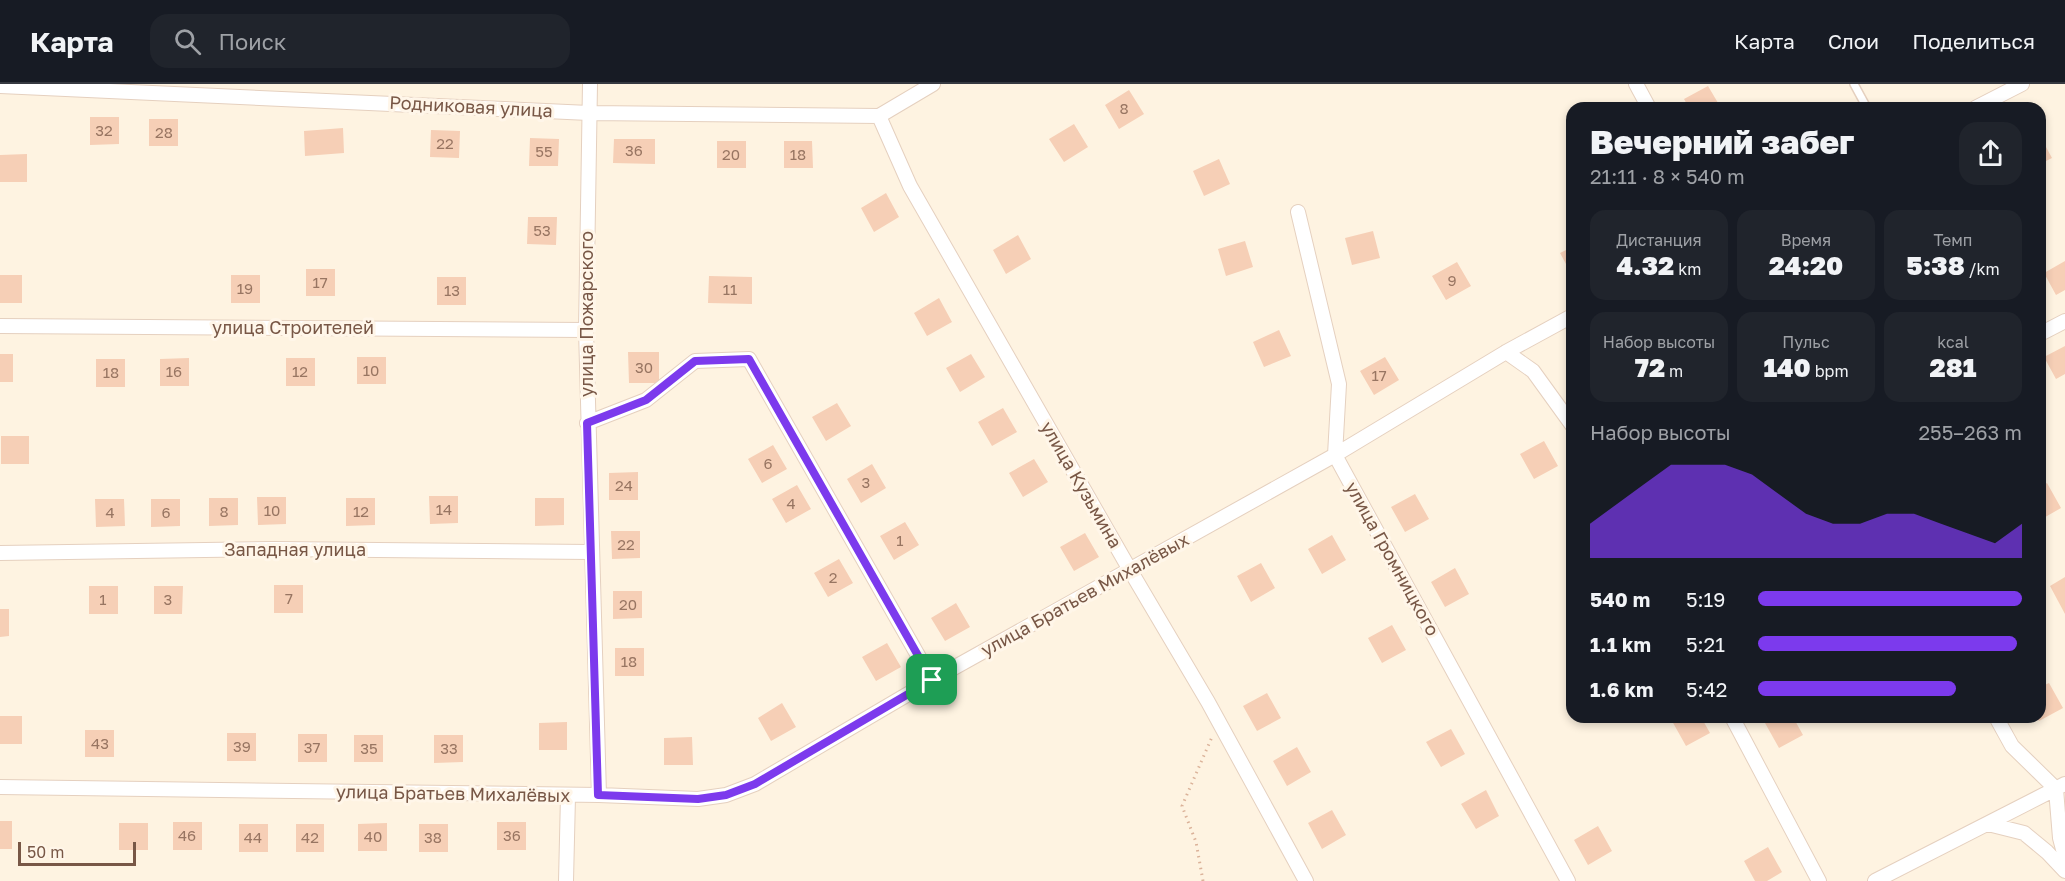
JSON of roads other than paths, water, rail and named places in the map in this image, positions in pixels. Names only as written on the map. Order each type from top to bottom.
[{"type":"street","name":"улица Пожарского","points":[[590,84],[586,330],[587,423],[598,795]]},
{"type":"street","points":[[879,116],[933,84]]},
{"type":"street","points":[[1636,84],[1646,102]]},
{"type":"street","points":[[1988,102],[2022,84]]},
{"type":"street","name":"Родниковая улица","points":[[0,86],[589,112],[879,116]]},
{"type":"street","name":"улица Кузьмина","points":[[879,116],[910,186],[1219,721],[1306,881]]},
{"type":"street","points":[[1298,212],[1339,384],[1335,455]]},
{"type":"street","name":"улица Братьев Михалёвых","points":[[0,787],[598,795],[698,799],[726,795],[755,784],[932,680],[1335,455],[1506,352],[1566,319]]},
{"type":"street","points":[[2046,331],[2065,321]]},
{"type":"street","name":"улица Строителей","points":[[0,326],[586,330]]},
{"type":"street","points":[[1506,352],[1533,371],[1566,416]]},
{"type":"street","points":[[587,423],[646,400],[695,361],[749,359],[932,680]]},
{"type":"street","name":"улица Громницкого","points":[[1335,455],[1568,881]]},
{"type":"street","name":"Западная улица","points":[[0,553],[273,549],[591,552]]},
{"type":"street","points":[[1735,723],[1819,881]]},
{"type":"street","points":[[1999,723],[2012,746],[2061,787]]},
{"type":"street","points":[[1875,881],[2061,787]]},
{"type":"street","points":[[2061,787],[2060,838],[2065,857]]},
{"type":"street","points":[[566,881],[568,796]]},
{"type":"street","points":[[1988,824],[2024,833],[2047,852],[2065,872]]},
{"type":"lane","points":[[1854,84],[1864,102]]}]
